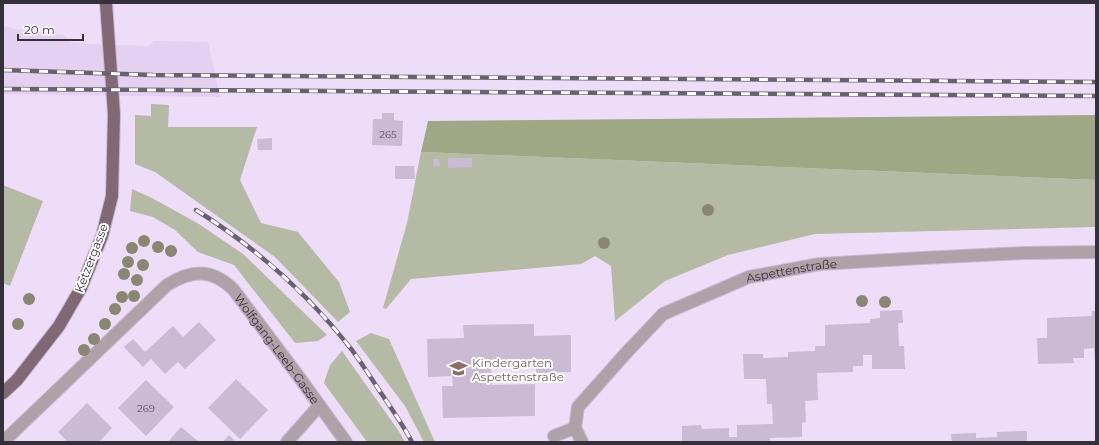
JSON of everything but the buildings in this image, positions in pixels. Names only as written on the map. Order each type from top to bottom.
[{"type":"main road","name":"Ketzergasse","points":[[3,393],[16,380],[59,326],[81,288],[102,236],[112,196],[114,114],[106,3]]},
{"type":"street","name":"Aspettenstraße","points":[[575,428],[578,407],[627,352],[664,314],[748,277],[820,264],[1024,253],[1096,252]]},
{"type":"street","name":"Wolfgang-Leeb-Gasse","points":[[3,442],[166,285],[179,277],[196,273],[218,277],[233,288],[346,442]]},
{"type":"street","points":[[287,442],[319,406]]},
{"type":"street","points":[[554,436],[575,428],[582,442]]},
{"type":"shaded area","points":[[3,26],[19,30],[64,35],[70,42],[89,44],[149,46],[154,41],[208,42],[220,97],[3,94]]},
{"type":"green space","points":[[151,104],[169,105],[168,127],[257,127],[240,180],[261,223],[298,232],[339,282],[350,312],[338,322],[275,257],[155,172],[135,164],[135,115],[151,116]]},
{"type":"green space","points":[[1096,115],[1096,180],[421,152],[428,121]]},
{"type":"green space","points":[[421,152],[1096,180],[1096,227],[815,234],[728,255],[665,281],[615,321],[611,266],[595,256],[581,264],[411,279],[386,309],[383,308],[407,223]]},
{"type":"green space","points":[[3,185],[43,201],[10,286],[3,283]]},
{"type":"green space","points":[[132,189],[152,198],[199,224],[243,254],[327,335],[318,341],[295,343],[234,265],[198,252],[175,230],[153,217],[130,211]]},
{"type":"green space","points":[[371,333],[389,339],[435,442],[424,442],[405,406],[356,341]]},
{"type":"green space","points":[[342,351],[405,442],[367,442],[324,383],[330,365]]},
{"type":"railway","points":[[3,70],[153,75],[1096,82]]},
{"type":"railway","points":[[3,89],[1096,96]]},
{"type":"railway","points":[[196,210],[218,224],[260,256],[318,310],[352,350],[405,429],[412,442]]},
{"type":"place","name":"Kindergarten Aspettenstraße","points":[[459,369]]}]
